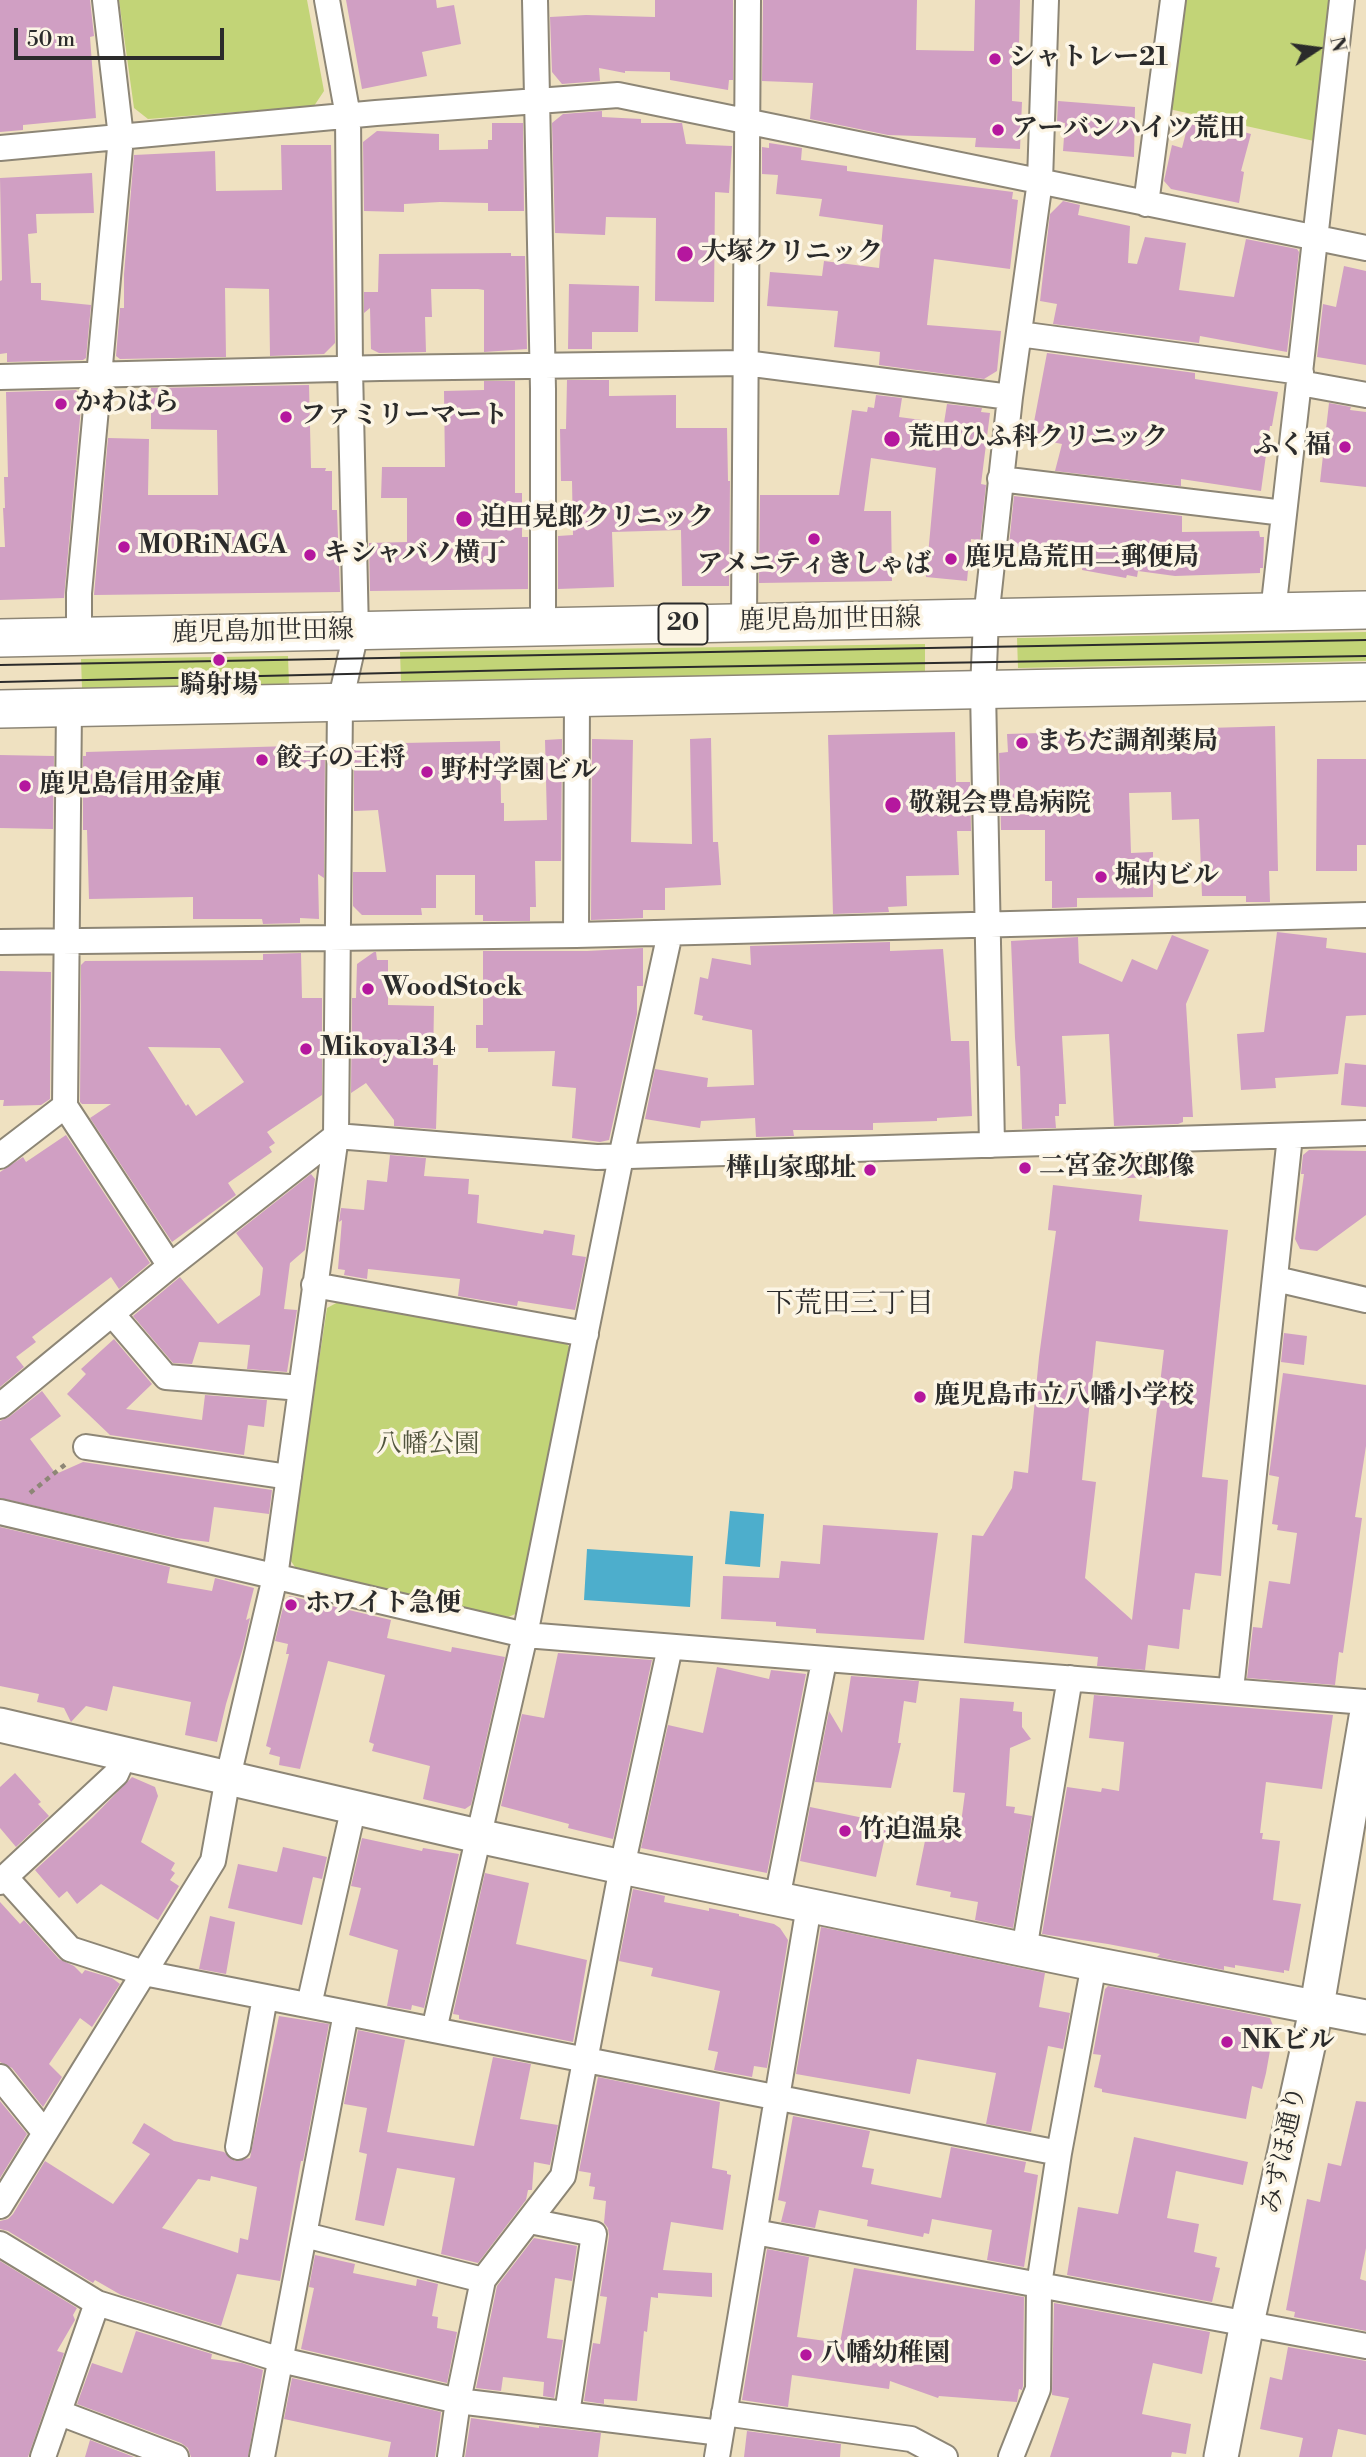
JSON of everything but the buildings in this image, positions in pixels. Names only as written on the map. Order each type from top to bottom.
[{"type":"main road","name":"鹿児島加世田線","points":[[0,639],[1366,610]]},
{"type":"main road","points":[[0,709],[1366,682]]},
{"type":"street","points":[[79,637],[79,593],[121,137],[105,0]]},
{"type":"street","points":[[0,2206],[213,1861],[228,1777],[275,1577],[336,1136],[340,937],[340,703],[356,632],[348,116],[327,0]]},
{"type":"street","points":[[535,0],[542,367],[543,629]]},
{"type":"street","points":[[744,622],[748,0]]},
{"type":"street","points":[[992,1145],[983,690],[986,619],[1010,397],[1040,181],[1046,0]]},
{"type":"street","points":[[1146,204],[1173,0]]},
{"type":"street","points":[[1273,612],[1342,0]]},
{"type":"street","points":[[0,148],[348,116],[618,96],[1366,248]]},
{"type":"street","points":[[1019,334],[1300,377],[1366,394]]},
{"type":"street","points":[[0,377],[745,363],[1010,397]]},
{"type":"street","points":[[1000,479],[1284,513]]},
{"type":"street","points":[[576,935],[577,696]]},
{"type":"street","points":[[69,708],[65,1105],[170,1266]]},
{"type":"street","points":[[0,942],[576,935],[1366,915]]},
{"type":"street","points":[[435,2030],[525,1635],[621,1157],[670,933]]},
{"type":"street","points":[[0,1156],[65,1105]]},
{"type":"street","points":[[0,1406],[170,1266],[336,1136],[621,1157],[1366,1133]]},
{"type":"street","points":[[1231,1690],[1290,1136]]},
{"type":"street","points":[[1276,1279],[1366,1300]]},
{"type":"street","points":[[314,1286],[586,1334]]},
{"type":"street","points":[[113,1315],[166,1377],[301,1388]]},
{"type":"street","points":[[86,1447],[289,1477]]},
{"type":"street","points":[[3,1513],[525,1635],[824,1661],[1366,1702]]},
{"type":"street","points":[[450,2457],[458,2401],[483,2280],[564,2176],[622,1867],[670,1647]]},
{"type":"street","points":[[776,1899],[824,1661]]},
{"type":"street","points":[[1024,1950],[1070,1678]]},
{"type":"street","name":"みずほ通り","points":[[1221,2457],[1247,2323],[1317,2006],[1366,1717]]},
{"type":"street","points":[[0,1725],[622,1867],[1366,2017]]},
{"type":"street","points":[[125,1754],[116,1774],[3,1879],[70,1949],[144,1973],[1059,2152]]},
{"type":"street","points":[[309,2005],[354,1807]]},
{"type":"street","points":[[721,2434],[809,1906]]},
{"type":"street","points":[[1011,2457],[1038,2389],[1039,2285],[1059,2152],[1094,1964]]},
{"type":"street","points":[[238,2147],[265,1997]]},
{"type":"street","points":[[262,2457],[346,2013]]},
{"type":"street","points":[[0,2077],[45,2133]]},
{"type":"street","points":[[530,2221],[594,2234],[567,2414]]},
{"type":"street","points":[[755,2232],[1366,2346]]},
{"type":"street","points":[[304,2235],[483,2280]]},
{"type":"street","points":[[0,2244],[97,2303],[281,2360],[458,2401],[721,2434],[911,2439],[945,2457]]},
{"type":"street","points":[[43,2457],[97,2303]]},
{"type":"street","points":[[60,2413],[176,2457]]},
{"type":"path","points":[[3,1513],[86,1447]]},
{"type":"green space","points":[[119,0],[307,0],[324,91],[314,106],[148,119],[134,108]]},
{"type":"green space","points":[[1184,0],[1330,0],[1314,141],[1169,109]]},
{"type":"green space","points":[[1366,632],[1366,661],[1018,668],[1017,638]]},
{"type":"green space","points":[[925,644],[925,673],[401,681],[400,652]]},
{"type":"green space","points":[[288,656],[289,685],[82,688],[81,659]]},
{"type":"green space","name":"八幡公園","points":[[340,1301],[565,1342],[570,1348],[520,1612],[506,1618],[295,1567],[289,1558],[327,1308]]},
{"type":"water","points":[[730,1511],[764,1514],[760,1567],[725,1564]]},
{"type":"water","points":[[587,1549],[693,1556],[690,1607],[584,1600]]},
{"type":"tram line","points":[[0,665],[1366,640]]},
{"type":"tram line","points":[[0,682],[564,669],[1366,656]]},
{"type":"place","name":"シャトレー21","points":[[995,59]]},
{"type":"place","name":"アーバンハイツ荒田","points":[[998,130]]},
{"type":"place","name":"大塚クリニック","points":[[685,254]]},
{"type":"place","name":"かわはら","points":[[61,404]]},
{"type":"place","name":"ファミリーマート","points":[[286,417]]},
{"type":"place","name":"荒田ひふ科クリニック","points":[[892,439]]},
{"type":"place","name":"ふく福","points":[[1345,447]]},
{"type":"place","name":"迫田晃郎クリニック","points":[[464,519]]},
{"type":"place","name":"アメニティきしゃば","points":[[814,539]]},
{"type":"place","name":"MORiNAGA","points":[[124,547]]},
{"type":"place","name":"キシャバノ横丁","points":[[310,555]]},
{"type":"place","name":"鹿児島荒田二郵便局","points":[[951,559]]},
{"type":"place","name":"騎射場","points":[[219,660]]},
{"type":"place","name":"まちだ調剤薬局","points":[[1022,743]]},
{"type":"place","name":"餃子の王将","points":[[262,760]]},
{"type":"place","name":"野村学園ビル","points":[[427,772]]},
{"type":"place","name":"鹿児島信用金庫","points":[[25,786]]},
{"type":"place","name":"敬親会豊島病院","points":[[893,805]]},
{"type":"place","name":"堀内ビル","points":[[1101,877]]},
{"type":"place","name":"WoodStock","points":[[368,989]]},
{"type":"place","name":"Mikoya134","points":[[306,1049]]},
{"type":"place","name":"二宮金次郎像","points":[[1025,1168]]},
{"type":"place","name":"樺山家邸址","points":[[870,1170]]},
{"type":"place","name":"鹿児島市立八幡小学校","points":[[920,1397]]},
{"type":"place","name":"ホワイト急便","points":[[291,1605]]},
{"type":"place","name":"竹迫温泉","points":[[845,1831]]},
{"type":"place","name":"NKビル","points":[[1227,2042]]},
{"type":"place","name":"八幡幼稚園","points":[[806,2355]]},
{"type":"district","name":"下荒田三丁目","points":[[850,1305]]}]
